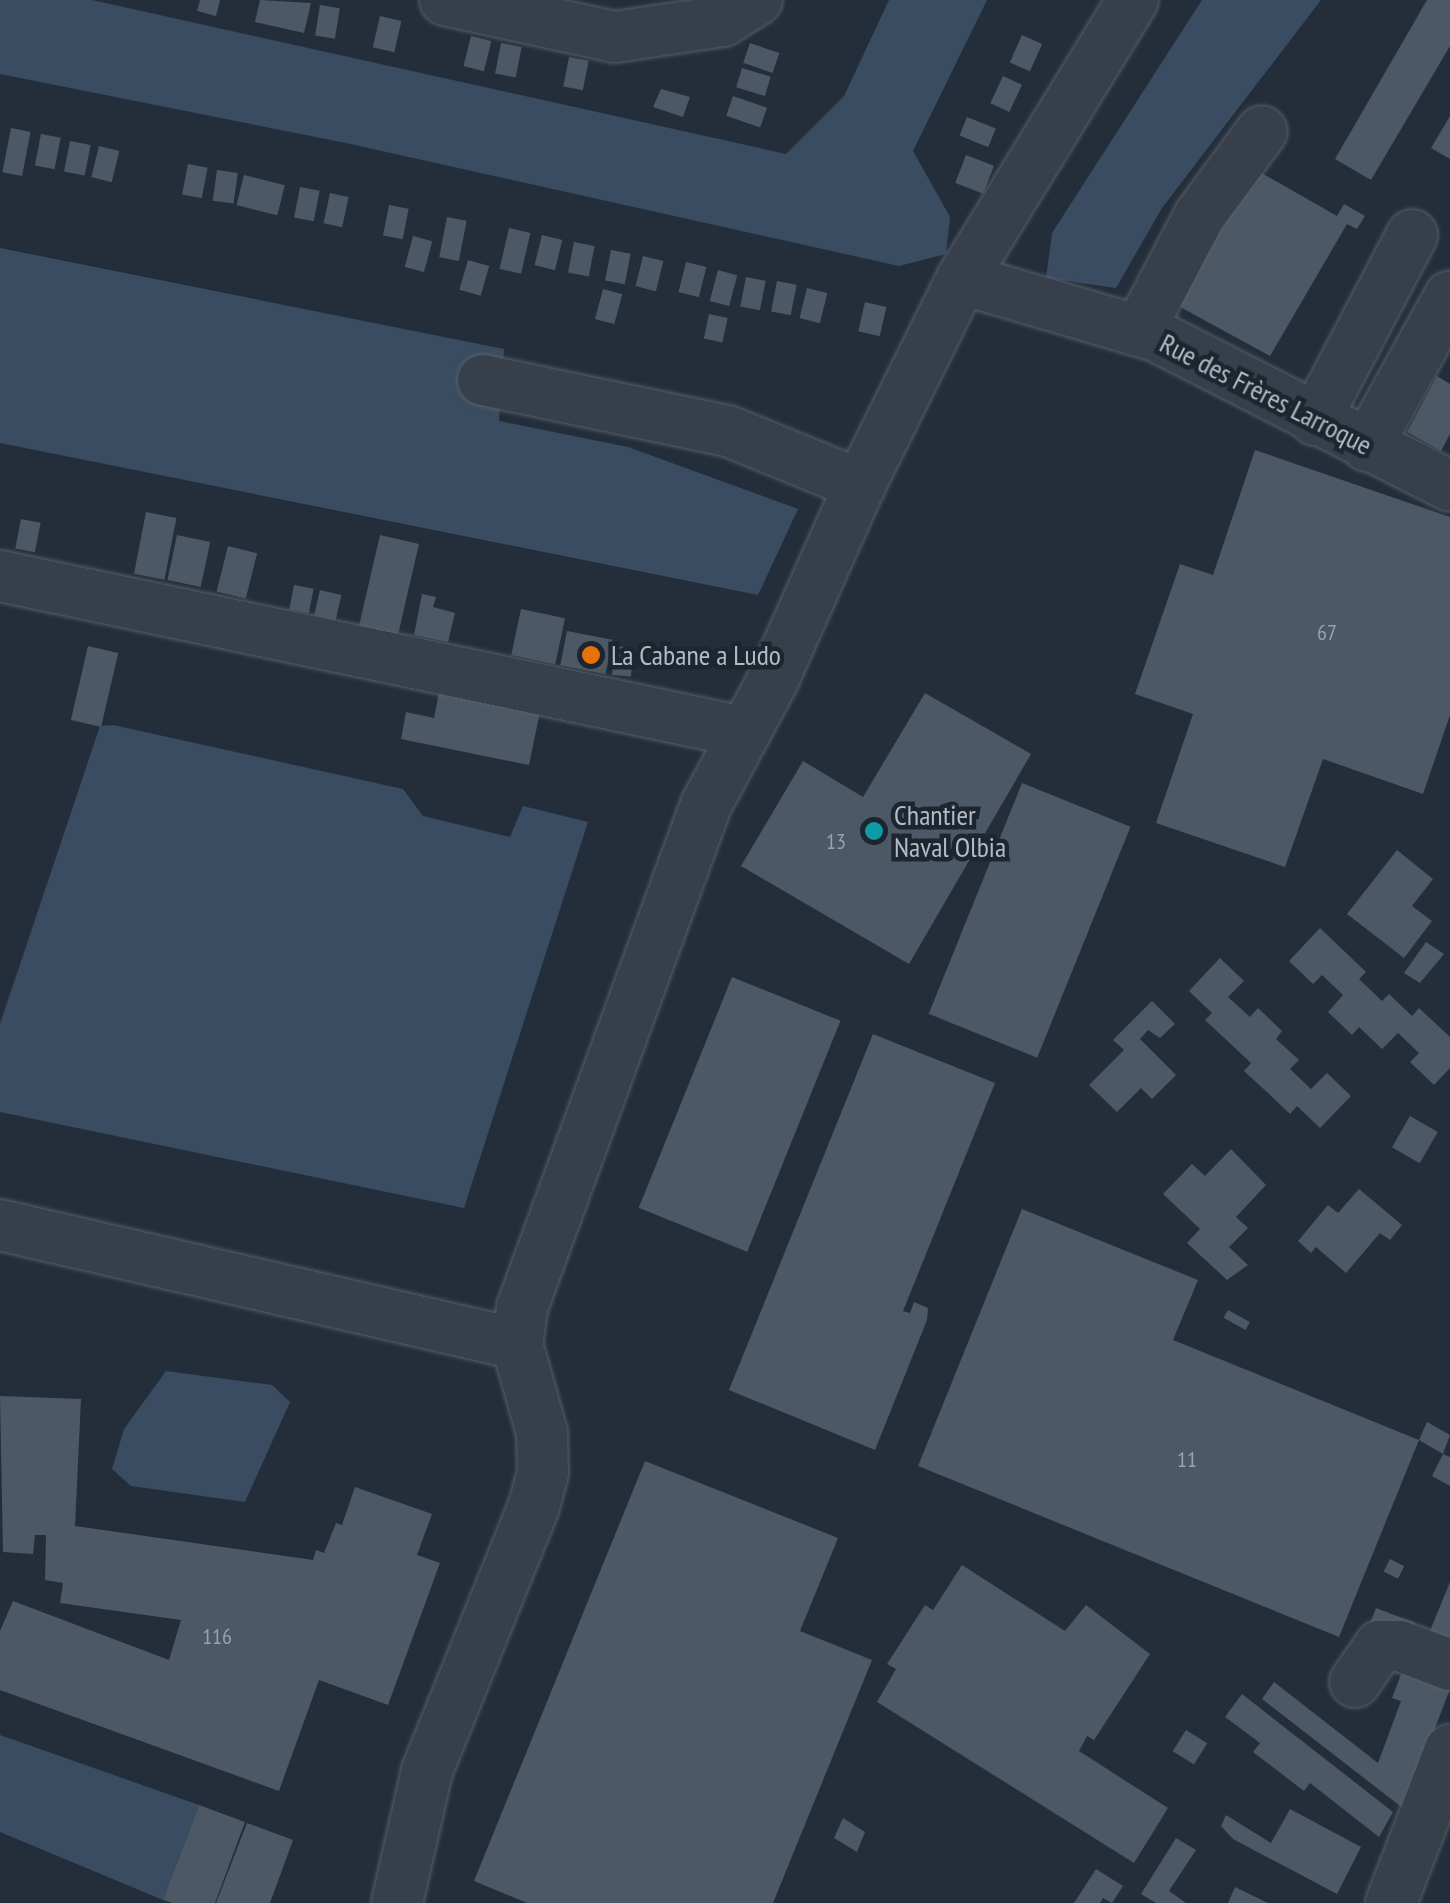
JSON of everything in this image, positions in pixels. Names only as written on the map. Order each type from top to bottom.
[{"type":"street","points":[[445,0],[615,37],[723,20],[757,0]]},
{"type":"street","points":[[396,1903],[427,1771],[534,1506],[543,1473],[538,1418],[517,1344],[522,1308],[693,842],[742,732],[773,680],[860,485],[962,279],[1133,0]]},
{"type":"street","points":[[1139,331],[1200,216],[1262,131]]},
{"type":"street","points":[[1315,420],[1412,235]]},
{"type":"street","name":"Rue des Frères Larroque","points":[[962,279],[1139,331],[1450,486]]},
{"type":"street","points":[[1367,446],[1450,296]]},
{"type":"street","points":[[484,380],[728,431],[860,485]]},
{"type":"street","points":[[0,576],[742,732]]},
{"type":"street","points":[[0,1225],[517,1344]]},
{"type":"street","points":[[1355,1682],[1380,1646],[1400,1646],[1450,1665]]},
{"type":"street","points":[[1391,1903],[1450,1750]]},
{"type":"water","points":[[0,0],[92,0],[786,154],[844,96],[889,0],[987,0],[913,151],[950,217],[946,254],[899,266],[346,143],[0,74]]},
{"type":"water","points":[[1202,0],[1321,0],[1162,208],[1116,288],[1046,278],[1052,233]]},
{"type":"water","points":[[0,248],[504,349],[499,421],[628,447],[798,509],[758,595],[0,443]]},
{"type":"water","points":[[113,725],[403,789],[423,816],[510,837],[523,806],[588,822],[464,1208],[0,1112],[0,1024],[100,726]]},
{"type":"water","points":[[166,1371],[272,1385],[290,1402],[245,1502],[131,1486],[112,1469],[124,1429]]},
{"type":"water","points":[[0,1735],[199,1805],[163,1900],[0,1832]]},
{"type":"building","points":[[200,0],[220,0],[216,16],[197,11]]},
{"type":"building","points":[[260,0],[311,3],[304,33],[255,22]]},
{"type":"building","points":[[1427,0],[1450,0],[1450,46],[1371,180],[1335,159]]},
{"type":"building","points":[[320,5],[340,8],[335,39],[315,36]]},
{"type":"building","points":[[380,16],[401,21],[394,52],[373,47]]},
{"type":"building","points":[[1022,35],[1042,44],[1030,71],[1010,62]]},
{"type":"building","points":[[471,36],[491,41],[484,71],[464,66]]},
{"type":"building","points":[[501,43],[522,47],[516,77],[495,73]]},
{"type":"building","points":[[750,43],[779,53],[772,73],[743,63]]},
{"type":"building","points":[[569,57],[589,61],[583,90],[563,86]]},
{"type":"building","points":[[742,68],[771,77],[765,96],[736,87]]},
{"type":"building","points":[[1003,76],[1022,85],[1009,112],[990,103]]},
{"type":"building","points":[[661,89],[690,97],[683,117],[653,107]]},
{"type":"building","points":[[733,96],[767,108],[760,128],[726,116]]},
{"type":"building","points":[[1450,116],[1450,159],[1431,148]]},
{"type":"building","points":[[967,117],[996,129],[988,147],[960,136]]},
{"type":"building","points":[[11,128],[31,132],[22,176],[2,172]]},
{"type":"building","points":[[41,134],[61,138],[55,169],[35,165]]},
{"type":"building","points":[[70,141],[91,145],[85,175],[64,171]]},
{"type":"building","points":[[99,146],[119,151],[112,182],[91,177]]},
{"type":"building","points":[[966,155],[994,166],[983,194],[955,183]]},
{"type":"building","points":[[188,164],[208,168],[202,198],[182,194]]},
{"type":"building","points":[[1251,167],[1337,216],[1344,204],[1365,216],[1357,229],[1347,224],[1270,356],[1173,303]]},
{"type":"building","points":[[217,170],[238,173],[233,204],[213,201]]},
{"type":"building","points":[[244,175],[285,185],[277,215],[237,205]]},
{"type":"building","points":[[300,187],[320,191],[314,221],[294,217]]},
{"type":"building","points":[[330,193],[349,197],[342,227],[324,223]]},
{"type":"building","points":[[389,205],[409,209],[403,239],[383,235]]},
{"type":"building","points":[[447,217],[467,221],[459,261],[439,257]]},
{"type":"building","points":[[509,228],[530,233],[521,274],[500,269]]},
{"type":"building","points":[[542,235],[562,240],[555,270],[535,265]]},
{"type":"building","points":[[413,236],[432,241],[424,272],[405,267]]},
{"type":"building","points":[[574,242],[595,246],[589,276],[568,272]]},
{"type":"building","points":[[611,250],[631,254],[625,284],[605,280]]},
{"type":"building","points":[[643,256],[663,261],[656,291],[636,286]]},
{"type":"building","points":[[468,260],[489,266],[481,296],[459,290]]},
{"type":"building","points":[[686,262],[706,267],[699,297],[679,292]]},
{"type":"building","points":[[718,270],[737,275],[729,306],[710,301]]},
{"type":"building","points":[[746,277],[766,281],[760,310],[740,306]]},
{"type":"building","points":[[777,281],[797,285],[791,315],[771,311]]},
{"type":"building","points":[[807,288],[827,293],[820,323],[800,318]]},
{"type":"building","points":[[603,289],[622,294],[614,324],[595,319]]},
{"type":"building","points":[[865,302],[886,307],[880,336],[858,331]]},
{"type":"building","points":[[709,314],[728,318],[722,342],[704,338]]},
{"type":"building","points":[[1437,376],[1450,384],[1450,434],[1441,451],[1407,432]]},
{"type":"building","points":[[1255,450],[1450,517],[1450,715],[1423,794],[1323,759],[1285,867],[1156,823],[1193,714],[1135,694],[1180,564],[1213,575]]},
{"type":"building","points":[[146,512],[176,518],[164,580],[134,574]]},
{"type":"building","points":[[21,519],[41,523],[35,552],[15,548]]},
{"type":"building","points":[[177,535],[210,542],[201,587],[167,580]]},
{"type":"building","points":[[380,535],[419,544],[398,637],[359,628]]},
{"type":"building","points":[[228,546],[257,553],[246,599],[217,592]]},
{"type":"building","points":[[294,585],[314,589],[309,613],[289,610]]},
{"type":"building","points":[[320,590],[341,595],[336,620],[314,615]]},
{"type":"building","points":[[422,594],[436,597],[433,607],[455,613],[448,642],[414,635]]},
{"type":"building","points":[[521,609],[565,618],[555,664],[511,655]]},
{"type":"building","points":[[567,631],[612,640],[605,674],[560,665]]},
{"type":"building","points":[[88,646],[118,653],[101,727],[71,720]]},
{"type":"building","points":[[615,646],[634,648],[631,677],[612,675]]},
{"type":"building","points":[[439,692],[540,712],[529,765],[401,739],[406,712],[434,718]]},
{"type":"building","name":"Chantier Naval Olbia","points":[[925,693],[1031,754],[909,964],[741,866],[803,761],[863,797]]},
{"type":"building","points":[[1022,783],[1130,827],[1037,1058],[929,1014]]},
{"type":"building","points":[[1397,850],[1433,879],[1412,906],[1432,921],[1404,958],[1347,914]]},
{"type":"building","points":[[1320,928],[1366,972],[1359,979],[1382,1001],[1389,994],[1412,1016],[1419,1008],[1450,1037],[1450,1068],[1434,1085],[1410,1062],[1419,1053],[1398,1033],[1382,1049],[1359,1027],[1352,1035],[1328,1012],[1343,995],[1322,975],[1313,984],[1289,961]]},
{"type":"building","points":[[1426,942],[1444,954],[1420,983],[1404,973]]},
{"type":"building","points":[[1220,958],[1244,981],[1228,997],[1250,1017],[1258,1008],[1282,1031],[1276,1039],[1299,1060],[1290,1069],[1311,1089],[1327,1073],[1351,1096],[1320,1128],[1297,1106],[1290,1114],[1244,1071],[1251,1063],[1205,1020],[1212,1013],[1189,991]]},
{"type":"building","points":[[732,977],[840,1021],[747,1252],[639,1208]]},
{"type":"building","points":[[1152,1001],[1175,1024],[1160,1038],[1148,1030],[1140,1039],[1176,1075],[1152,1099],[1141,1088],[1117,1112],[1089,1085],[1124,1050],[1113,1040]]},
{"type":"building","points":[[873,1034],[995,1083],[903,1311],[910,1313],[914,1302],[928,1308],[927,1320],[875,1450],[729,1390]]},
{"type":"building","points":[[1410,1116],[1438,1132],[1420,1163],[1392,1147]]},
{"type":"building","points":[[1231,1149],[1266,1185],[1236,1217],[1248,1228],[1229,1247],[1248,1265],[1227,1280],[1187,1243],[1200,1229],[1163,1194],[1192,1164],[1205,1176]]},
{"type":"building","points":[[1359,1189],[1402,1225],[1390,1240],[1380,1233],[1346,1273],[1316,1247],[1311,1253],[1298,1241],[1328,1205],[1338,1213]]},
{"type":"building","points":[[1022,1209],[1198,1280],[1173,1340],[1419,1440],[1339,1637],[918,1466]]},
{"type":"building","points":[[1228,1310],[1250,1322],[1246,1330],[1224,1318]]},
{"type":"building","points":[[0,1396],[81,1399],[75,1526],[313,1560],[316,1550],[324,1553],[336,1523],[342,1525],[355,1487],[432,1514],[417,1555],[440,1563],[388,1705],[319,1680],[279,1791],[0,1690],[0,1631],[13,1601],[169,1660],[181,1620],[60,1603],[63,1583],[45,1580],[46,1535],[35,1535],[33,1554],[3,1552]]},
{"type":"building","points":[[1427,1422],[1450,1435],[1443,1454],[1419,1440]]},
{"type":"building","points":[[1443,1454],[1450,1457],[1450,1486],[1432,1476]]},
{"type":"building","points":[[645,1461],[838,1538],[800,1631],[872,1660],[773,1903],[527,1903],[474,1881]]},
{"type":"building","points":[[1390,1559],[1404,1566],[1398,1579],[1384,1571]]},
{"type":"building","points":[[962,1565],[1065,1631],[1086,1605],[1150,1654],[1094,1740],[1087,1736],[1079,1751],[1168,1808],[1134,1863],[877,1702],[896,1669],[887,1664],[925,1605],[933,1610]]},
{"type":"building","points":[[1450,1582],[1450,1652],[1425,1643]]},
{"type":"building","points":[[1376,1608],[1415,1623],[1410,1637],[1371,1622]]},
{"type":"building","points":[[1406,1661],[1450,1689],[1404,1809],[1262,1699],[1274,1682],[1378,1763],[1401,1701],[1392,1698]]},
{"type":"building","points":[[1242,1694],[1393,1812],[1379,1837],[1310,1783],[1304,1791],[1253,1752],[1260,1743],[1225,1717]]},
{"type":"building","points":[[1186,1730],[1207,1743],[1194,1764],[1173,1751]]},
{"type":"building","points":[[199,1805],[245,1822],[215,1903],[172,1903],[163,1900]]},
{"type":"building","points":[[1290,1809],[1361,1847],[1337,1894],[1233,1839],[1221,1826],[1226,1815],[1271,1843]]},
{"type":"building","points":[[843,1818],[865,1832],[857,1852],[834,1838]]},
{"type":"building","points":[[247,1823],[293,1840],[270,1903],[216,1903]]},
{"type":"building","points":[[1176,1838],[1196,1850],[1169,1891],[1186,1903],[1156,1903],[1141,1894]]},
{"type":"building","points":[[1096,1869],[1123,1886],[1112,1903],[1103,1898],[1100,1903],[1074,1903]]},
{"type":"building","points":[[1235,1887],[1268,1903],[1228,1903]]},
{"type":"place","name":"La Cabane a Ludo","points":[[591,655]]},
{"type":"place","name":"Chantier Naval Olbia","points":[[874,831]]}]
